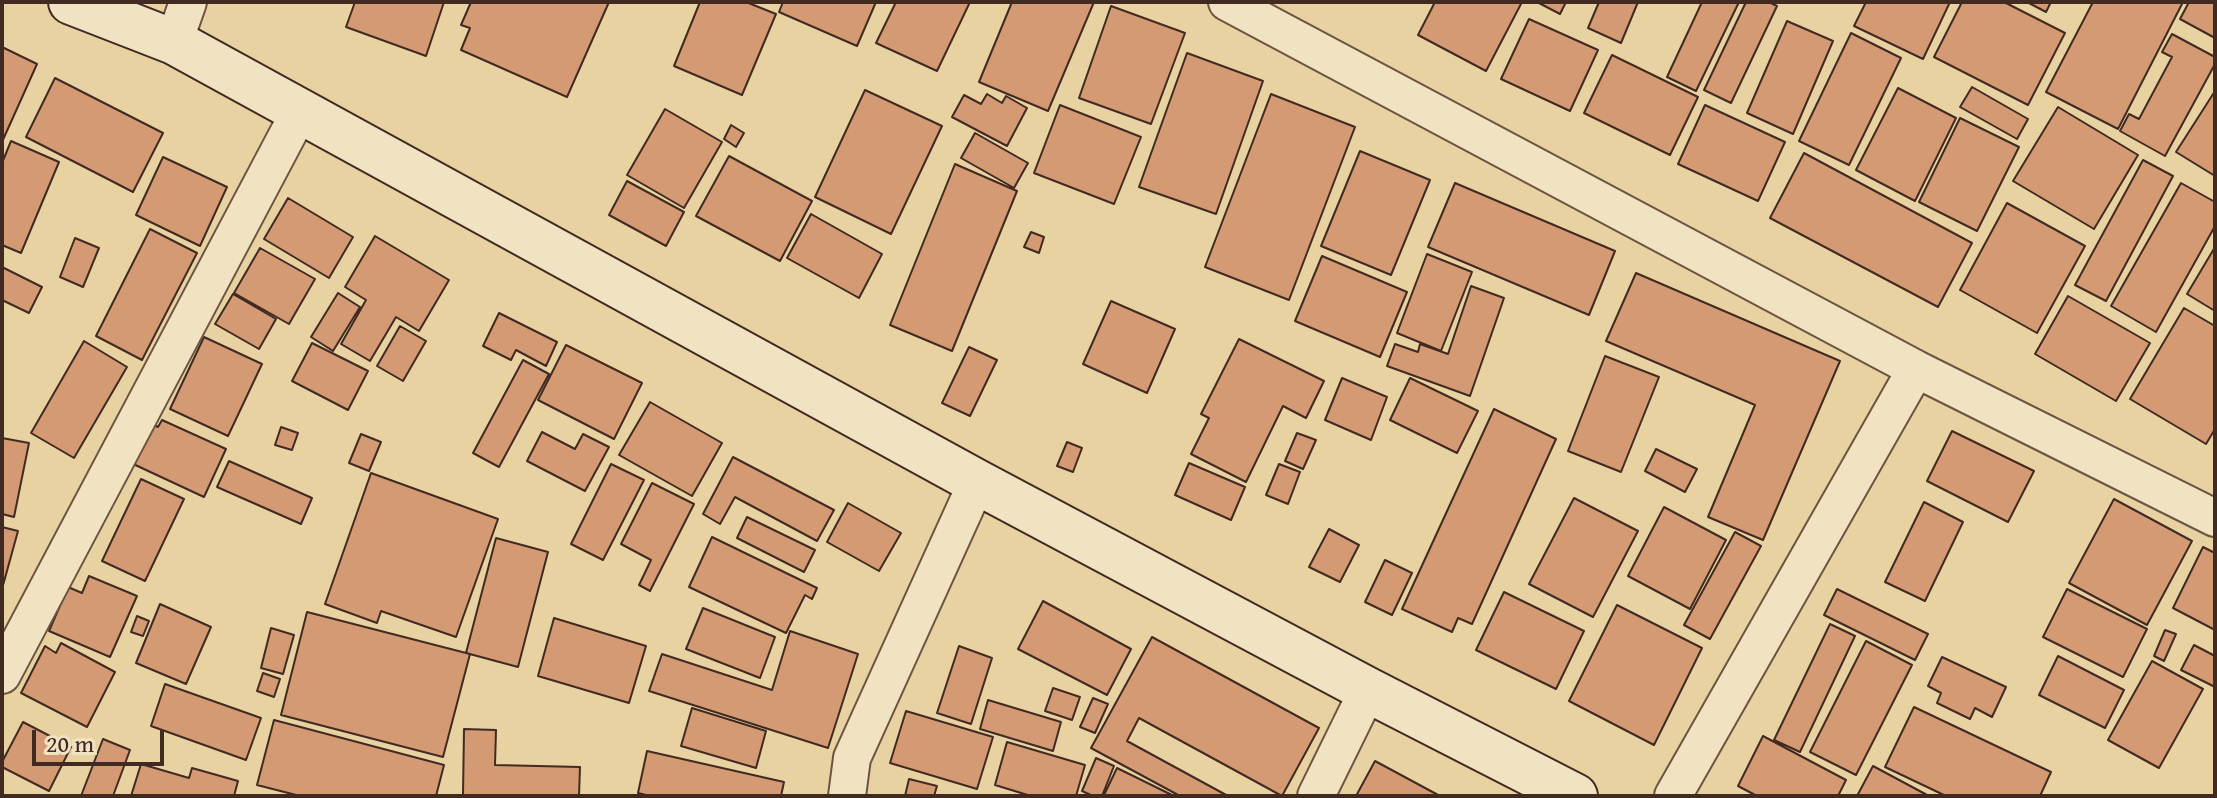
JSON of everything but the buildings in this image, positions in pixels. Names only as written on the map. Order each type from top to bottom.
[{"type":"street","points":[[71,2],[174,42],[977,482],[1575,796]]},
{"type":"street","points":[[174,42],[188,2]]},
{"type":"street","points":[[1227,2],[1916,369],[2215,518]]},
{"type":"street","points":[[2,675],[299,113]]},
{"type":"street","points":[[1673,796],[1916,369]]},
{"type":"street","points":[[847,796],[852,758],[977,482]]},
{"type":"street","points":[[1316,796],[1368,690]]}]
